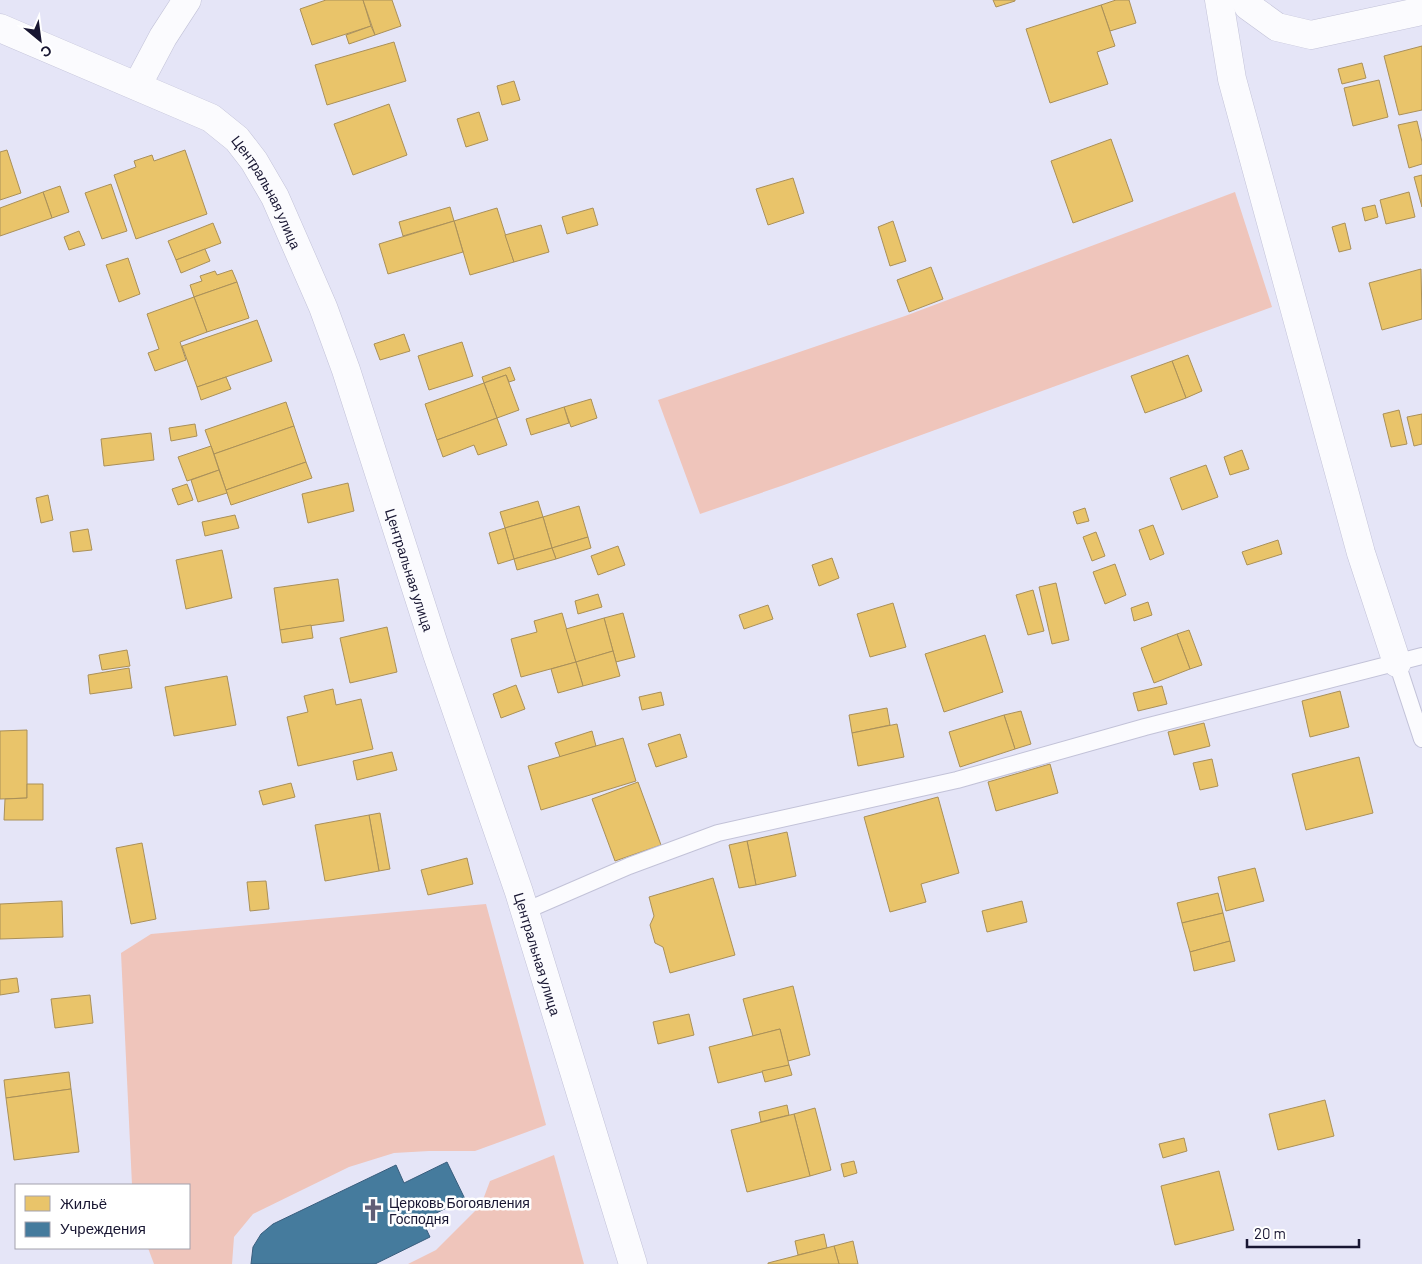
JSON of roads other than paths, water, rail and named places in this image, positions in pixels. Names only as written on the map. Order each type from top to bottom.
[{"type":"street","points":[[137,86],[163,37],[187,0]]},
{"type":"street","points":[[1220,0],[1232,79],[1361,552],[1409,660]]},
{"type":"street","points":[[1245,0],[1248,6],[1276,27],[1310,35],[1422,12]]},
{"type":"street","name":"Центральная улица","points":[[0,28],[211,118],[237,139],[254,161],[275,197],[323,307],[346,370],[437,654],[524,911],[633,1264]]},
{"type":"lane","points":[[524,911],[629,866],[718,833],[957,780],[1145,727],[1409,660],[1422,738]]},
{"type":"place","name":"Церковь Богоявления Господня","points":[[373,1210]]}]
